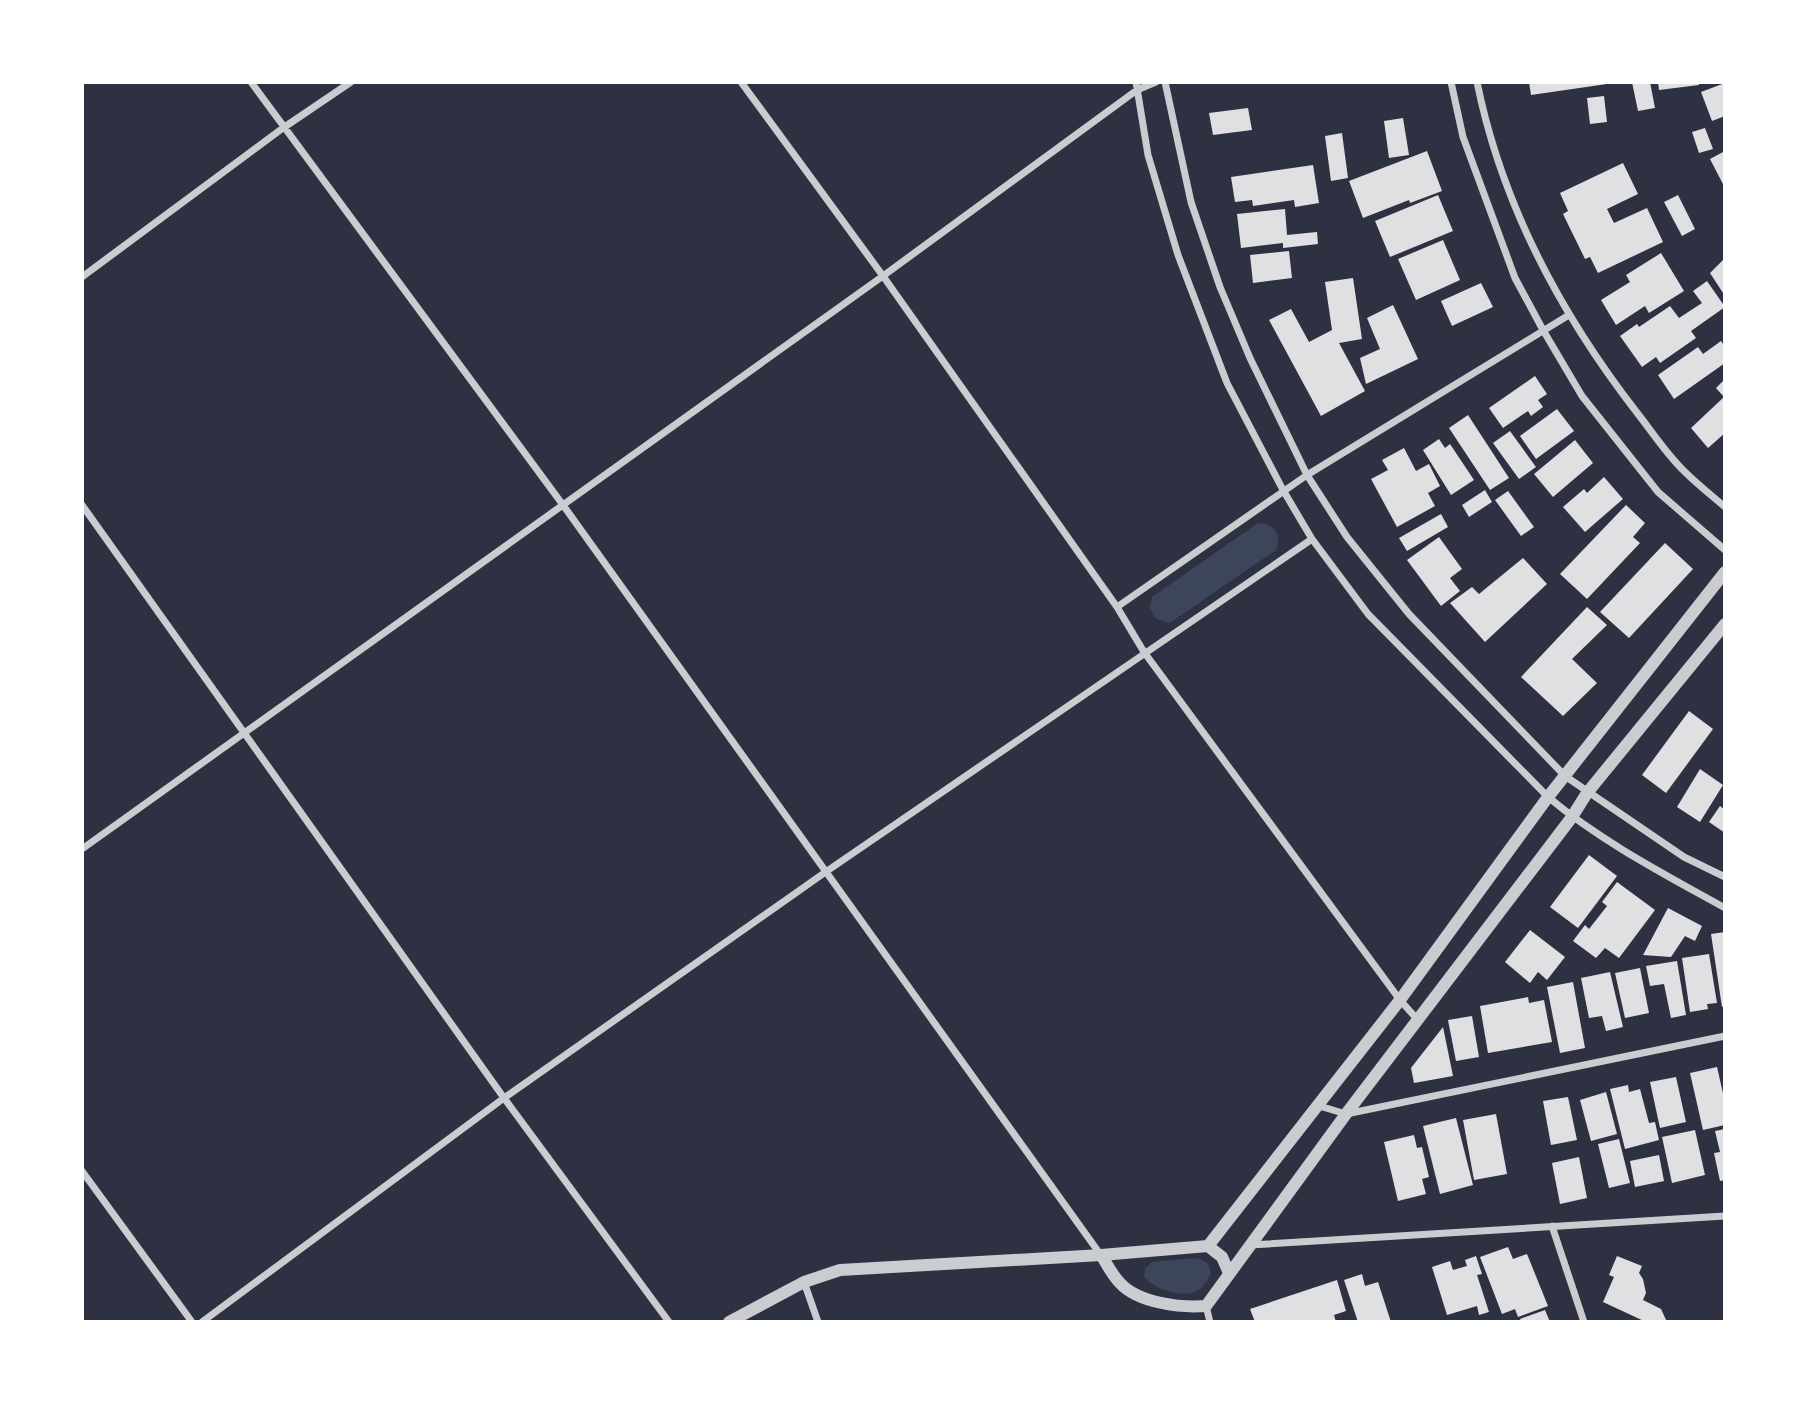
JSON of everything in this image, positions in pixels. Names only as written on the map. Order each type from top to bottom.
[{"type":"street","points":[[251,82],[563,505],[1121,1285],[1164,1304],[1206,1306]]},
{"type":"street","points":[[82,277],[283,128],[351,82]]},
{"type":"street","points":[[741,82],[883,276],[1117,607],[1144,652],[1400,1000],[1418,1019]]},
{"type":"street","points":[[82,849],[883,276],[1137,86],[1156,82]]},
{"type":"street","points":[[1165,82],[1191,202],[1220,287],[1250,358],[1307,475],[1347,537],[1409,614],[1565,776],[1684,857],[1725,877]]},
{"type":"street","points":[[1451,82],[1463,137],[1515,278],[1581,396],[1658,492],[1725,550]]},
{"type":"street","points":[[1477,82],[1487,131],[1534,253],[1569,315],[1610,377],[1682,470],[1725,507]]},
{"type":"street","points":[[1137,86],[1148,155],[1178,255],[1227,383],[1283,491],[1312,539],[1368,614],[1548,797],[1572,817],[1653,868],[1725,908]]},
{"type":"street","points":[[1117,607],[1307,475],[1569,315]]},
{"type":"street","points":[[82,505],[504,1098],[669,1322]]},
{"type":"street","points":[[201,1322],[504,1098],[827,871],[1312,539]]},
{"type":"street","points":[[1208,1246],[1400,1000],[1548,797],[1725,572]]},
{"type":"street","points":[[1210,1322],[1206,1306],[1346,1114],[1572,817],[1587,793],[1725,624]]},
{"type":"street","points":[[1317,1105],[1346,1114],[1725,1037]]},
{"type":"street","points":[[82,1171],[192,1322]]},
{"type":"street","points":[[1250,1245],[1725,1216]]},
{"type":"street","points":[[1552,1226],[1584,1322]]},
{"type":"street","points":[[729,1322],[804,1282],[840,1270],[1208,1246],[1222,1257],[1229,1273]]},
{"type":"street","points":[[804,1282],[817,1322]]},
{"type":"shaded area","points":[[1258,523],[1269,525],[1276,531],[1276,550],[1170,623],[1156,619],[1150,608],[1152,597]]},
{"type":"shaded area","points":[[1195,1258],[1207,1263],[1211,1274],[1197,1291],[1184,1294],[1169,1292],[1144,1277],[1145,1268],[1152,1262]]},
{"type":"building","points":[[1529,82],[1607,82],[1607,84],[1531,95]]},
{"type":"building","points":[[1632,82],[1650,82],[1655,108],[1638,111]]},
{"type":"building","points":[[1658,82],[1699,82],[1699,85],[1659,90]]},
{"type":"building","points":[[1725,83],[1725,116],[1712,121],[1701,92]]},
{"type":"building","points":[[1604,96],[1607,122],[1590,124],[1587,98]]},
{"type":"building","points":[[1248,108],[1252,130],[1213,135],[1209,113]]},
{"type":"building","points":[[1403,118],[1409,155],[1389,158],[1384,121]]},
{"type":"building","points":[[1705,128],[1713,149],[1699,153],[1692,132]]},
{"type":"building","points":[[1342,133],[1348,178],[1331,181],[1325,136]]},
{"type":"building","points":[[1427,151],[1442,191],[1410,203],[1409,200],[1363,218],[1349,181]]},
{"type":"building","points":[[1725,151],[1725,188],[1710,159]]},
{"type":"building","points":[[1623,163],[1638,194],[1607,209],[1614,223],[1647,208],[1663,242],[1598,273],[1590,257],[1585,259],[1563,214],[1568,211],[1560,193]]},
{"type":"building","points":[[1313,165],[1319,203],[1295,207],[1294,200],[1253,206],[1252,200],[1235,202],[1231,177]]},
{"type":"building","points":[[1438,195],[1453,231],[1390,257],[1375,221]]},
{"type":"building","points":[[1678,195],[1695,229],[1682,236],[1664,202]]},
{"type":"building","points":[[1285,209],[1287,235],[1317,232],[1318,244],[1283,248],[1283,243],[1241,248],[1237,214]]},
{"type":"building","points":[[1443,240],[1460,280],[1416,300],[1398,259]]},
{"type":"building","points":[[1289,251],[1292,278],[1253,283],[1250,255]]},
{"type":"building","points":[[1661,253],[1684,291],[1649,313],[1645,306],[1616,325],[1601,300],[1630,282],[1626,275]]},
{"type":"building","points":[[1725,258],[1725,296],[1710,273]]},
{"type":"building","points":[[1353,278],[1362,339],[1339,343],[1365,391],[1321,416],[1269,320],[1291,309],[1309,342],[1332,330],[1325,282]]},
{"type":"building","points":[[1707,281],[1725,307],[1691,331],[1696,338],[1660,363],[1656,357],[1642,367],[1620,336],[1670,306],[1679,318],[1702,303],[1693,291]]},
{"type":"building","points":[[1481,283],[1493,307],[1452,326],[1441,301]]},
{"type":"building","points":[[1393,305],[1418,359],[1366,384],[1360,358],[1380,349],[1367,318]]},
{"type":"building","points":[[1721,341],[1725,347],[1725,363],[1674,399],[1658,375],[1698,347],[1703,354]]},
{"type":"building","points":[[1535,376],[1547,394],[1538,400],[1543,407],[1531,416],[1528,411],[1503,428],[1489,408]]},
{"type":"building","points":[[1725,379],[1725,433],[1708,448],[1691,428],[1724,397],[1716,388]]},
{"type":"building","points":[[1557,409],[1574,431],[1536,459],[1520,436]]},
{"type":"building","points":[[1468,415],[1509,478],[1490,490],[1449,428]]},
{"type":"building","points":[[1510,431],[1536,467],[1519,479],[1493,443]]},
{"type":"building","points":[[1439,439],[1445,448],[1450,444],[1474,480],[1451,495],[1423,450]]},
{"type":"building","points":[[1575,440],[1593,463],[1553,497],[1534,474]]},
{"type":"building","points":[[1404,448],[1416,471],[1429,464],[1440,486],[1428,493],[1435,506],[1397,527],[1371,479],[1388,470],[1382,460]]},
{"type":"building","points":[[1604,477],[1623,499],[1585,532],[1563,507],[1584,489],[1587,493]]},
{"type":"building","points":[[1485,490],[1492,502],[1469,517],[1462,505]]},
{"type":"building","points":[[1508,491],[1534,527],[1521,536],[1495,500]]},
{"type":"building","points":[[1626,505],[1645,523],[1633,537],[1640,543],[1587,599],[1560,574]]},
{"type":"building","points":[[1441,514],[1448,527],[1407,551],[1399,538]]},
{"type":"building","points":[[1439,537],[1462,569],[1450,578],[1460,591],[1441,606],[1407,560]]},
{"type":"building","points":[[1665,543],[1693,569],[1629,638],[1600,612]]},
{"type":"building","points":[[1523,558],[1547,584],[1485,642],[1450,603],[1472,587],[1479,594]]},
{"type":"building","points":[[1587,607],[1607,625],[1572,659],[1597,683],[1563,716],[1521,677]]},
{"type":"building","points":[[1689,711],[1713,729],[1666,793],[1642,775]]},
{"type":"building","points":[[1700,769],[1723,785],[1700,822],[1677,807]]},
{"type":"building","points":[[1720,806],[1725,810],[1725,833],[1709,822]]},
{"type":"building","points":[[1589,855],[1617,876],[1578,928],[1550,907]]},
{"type":"building","points":[[1617,882],[1655,910],[1619,958],[1605,948],[1596,958],[1573,941],[1585,925],[1589,929],[1607,906],[1602,902]]},
{"type":"building","points":[[1668,908],[1702,926],[1695,941],[1685,936],[1671,957],[1643,955]]},
{"type":"building","points":[[1530,930],[1565,957],[1547,980],[1538,972],[1530,983],[1505,962]]},
{"type":"building","points":[[1725,932],[1725,1006],[1722,1007],[1711,934]]},
{"type":"building","points":[[1709,954],[1717,1003],[1707,1004],[1708,1009],[1690,1012],[1682,958]]},
{"type":"building","points":[[1677,961],[1686,1015],[1671,1018],[1664,984],[1650,986],[1646,966]]},
{"type":"building","points":[[1640,968],[1649,1013],[1625,1018],[1615,973]]},
{"type":"building","points":[[1610,972],[1623,1027],[1606,1031],[1602,1016],[1589,1018],[1581,978]]},
{"type":"building","points":[[1573,982],[1585,1048],[1560,1053],[1547,987]]},
{"type":"building","points":[[1528,997],[1529,1003],[1544,1000],[1552,1042],[1488,1053],[1480,1006]]},
{"type":"building","points":[[1472,1016],[1479,1057],[1456,1061],[1448,1020]]},
{"type":"building","points":[[1443,1027],[1453,1076],[1414,1083],[1411,1068]]},
{"type":"building","points":[[1717,1067],[1725,1102],[1725,1125],[1703,1130],[1690,1073]]},
{"type":"building","points":[[1676,1077],[1686,1122],[1660,1128],[1650,1082]]},
{"type":"building","points":[[1628,1085],[1629,1092],[1640,1089],[1649,1123],[1655,1122],[1659,1140],[1625,1149],[1610,1089]]},
{"type":"building","points":[[1606,1092],[1617,1134],[1591,1141],[1580,1100]]},
{"type":"building","points":[[1568,1097],[1577,1140],[1551,1145],[1543,1101]]},
{"type":"building","points":[[1496,1114],[1507,1174],[1474,1180],[1463,1120]]},
{"type":"building","points":[[1456,1118],[1473,1185],[1440,1194],[1423,1126]]},
{"type":"building","points":[[1725,1129],[1725,1180],[1720,1181],[1714,1153],[1720,1152],[1715,1131]]},
{"type":"building","points":[[1695,1130],[1705,1175],[1672,1183],[1662,1137]]},
{"type":"building","points":[[1414,1135],[1417,1148],[1422,1147],[1429,1177],[1422,1179],[1426,1194],[1398,1201],[1384,1142]]},
{"type":"building","points":[[1619,1139],[1630,1183],[1609,1188],[1598,1144]]},
{"type":"building","points":[[1659,1155],[1664,1181],[1635,1187],[1630,1161]]},
{"type":"building","points":[[1579,1157],[1587,1198],[1560,1204],[1552,1163]]},
{"type":"building","points":[[1508,1247],[1513,1259],[1527,1254],[1548,1306],[1518,1317],[1515,1309],[1502,1314],[1480,1257]]},
{"type":"building","points":[[1476,1256],[1482,1274],[1477,1275],[1489,1312],[1479,1315],[1477,1306],[1447,1315],[1432,1267],[1450,1261],[1453,1270],[1467,1266],[1465,1260]]},
{"type":"building","points":[[1617,1256],[1642,1266],[1639,1273],[1646,1293],[1643,1300],[1661,1309],[1667,1322],[1646,1322],[1603,1302],[1614,1277],[1609,1275]]},
{"type":"building","points":[[1362,1274],[1365,1286],[1378,1282],[1391,1322],[1358,1322],[1344,1280]]},
{"type":"building","points":[[1337,1280],[1346,1311],[1334,1315],[1336,1322],[1255,1322],[1250,1309]]},
{"type":"building","points":[[1545,1310],[1550,1322],[1521,1322],[1520,1319]]}]
